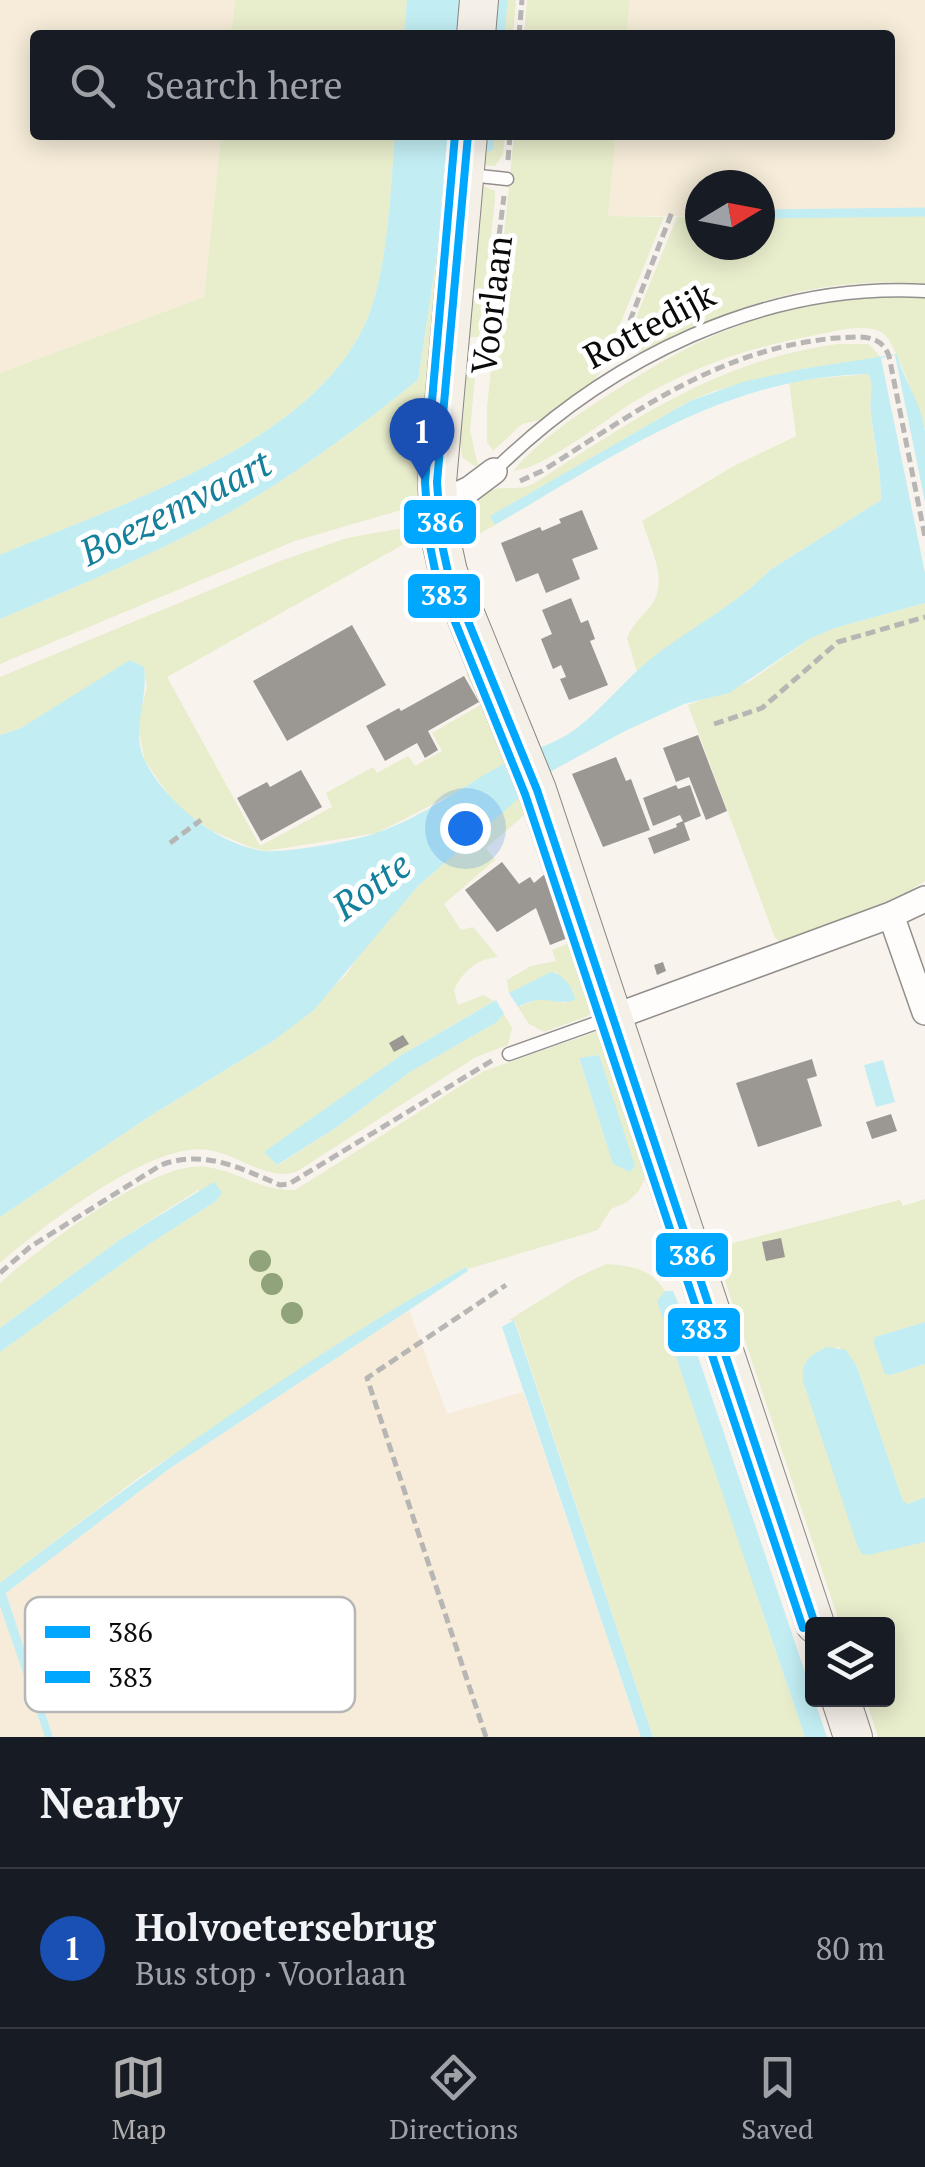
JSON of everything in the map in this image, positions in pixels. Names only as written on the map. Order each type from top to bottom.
[{"type":"street","points":[[476,30],[479,0]]},
{"type":"street","name":"Voorlaan","points":[[468,140],[437,482],[441,540],[457,599],[537,790],[814,1617]]},
{"type":"street","name":"Rottedijk","points":[[438,504],[494,470]]},
{"type":"street","points":[[614,1017],[925,900]]},
{"type":"street","points":[[892,915],[925,1012]]},
{"type":"street","points":[[842,1707],[853,1737]]},
{"type":"lane","points":[[464,175],[507,179]]},
{"type":"lane","name":"Rottedijk","points":[[494,470],[534,435],[610,380],[688,338],[761,308],[844,292],[925,291]]},
{"type":"lane","points":[[508,1054],[614,1017]]},
{"type":"path","points":[[519,30],[522,0]]},
{"type":"path","name":"Voorlaan","points":[[486,342],[510,140]]},
{"type":"path","points":[[610,380],[622,337],[672,212]]},
{"type":"path","points":[[494,470],[509,480],[528,478],[676,386],[742,357],[807,342],[876,339],[888,356],[925,537]]},
{"type":"path","points":[[714,724],[762,708],[838,642],[925,617]]},
{"type":"path","points":[[170,844],[202,820]]},
{"type":"path","points":[[0,1273],[30,1247],[161,1165],[184,1158],[215,1160],[280,1185],[290,1184],[490,1060],[508,1054]]},
{"type":"path","points":[[486,1737],[367,1378],[506,1285]]},
{"type":"shaded area","points":[[0,0],[235,0],[232,30],[30,30],[30,140],[220,140],[204,297],[0,373]]},
{"type":"shaded area","points":[[630,0],[925,0],[925,213],[775,215],[775,170],[685,170],[685,216],[608,216],[616,140],[895,140],[895,30],[627,30]]},
{"type":"shaded area","points":[[409,1310],[447,1414],[523,1392],[641,1737],[53,1737],[45,1712],[355,1712],[355,1597],[25,1597],[25,1651],[6,1593],[169,1469]]},
{"type":"shaded area","points":[[0,1606],[25,1678],[25,1712],[37,1712],[45,1737],[0,1737]]},
{"type":"green space","points":[[235,0],[407,0],[404,30],[232,30]]},
{"type":"green space","points":[[492,0],[516,0],[513,30],[489,30]]},
{"type":"green space","points":[[527,0],[630,0],[627,30],[524,30]]},
{"type":"green space","points":[[220,140],[395,140],[382,267],[371,309],[347,356],[310,396],[265,432],[213,463],[0,555],[0,373],[204,297]]},
{"type":"green space","points":[[480,140],[504,140],[503,155],[495,166],[482,165]]},
{"type":"green space","points":[[514,140],[616,140],[608,216],[664,217],[600,373],[540,420],[522,424],[493,451],[487,442]]},
{"type":"green space","points":[[479,188],[495,191],[495,201],[479,337],[468,337]]},
{"type":"green space","points":[[925,213],[925,284],[885,282],[811,289],[743,308],[638,353],[630,347],[629,335],[677,217],[685,217],[685,260],[775,260],[775,215]]},
{"type":"green space","points":[[438,248],[444,256],[423,494],[418,505],[295,541],[0,664],[0,619],[128,564],[231,512],[314,459],[418,380]]},
{"type":"green space","points":[[869,297],[925,298],[925,429],[889,340],[877,330],[851,328],[770,345],[707,365],[645,395],[544,461],[513,471],[582,412],[702,341],[762,317]]},
{"type":"green space","points":[[838,344],[869,344],[881,358],[802,369],[714,391],[690,401],[491,516],[495,525],[458,546],[456,530],[488,491],[533,484],[641,416],[714,379],[794,352]]},
{"type":"green space","points":[[467,354],[477,355],[470,431],[478,465],[474,466],[462,457],[460,439]]},
{"type":"green space","points":[[869,374],[881,500],[770,570],[637,672],[627,638],[655,599],[659,580],[642,521],[732,467],[796,436],[789,381]]},
{"type":"green space","points":[[415,526],[413,539],[167,677],[260,846],[332,807],[326,793],[373,767],[377,773],[408,756],[415,766],[442,751],[432,733],[482,704],[466,674],[474,669],[506,762],[377,833],[266,851],[212,831],[177,807],[145,761],[137,724],[147,687],[144,667],[0,735],[0,677],[280,561],[347,538]]},
{"type":"green space","points":[[925,603],[925,881],[913,888],[916,897],[785,944],[775,938],[688,705],[749,682],[811,638]]},
{"type":"green space","points":[[521,794],[529,811],[486,848],[495,860],[444,904],[461,930],[473,927],[498,957],[477,963],[462,977],[454,990],[458,1005],[483,995],[494,1001],[400,1056],[265,1153],[278,1165],[340,1125],[410,1072],[497,1022],[504,1014],[512,1028],[508,1045],[476,1057],[296,1172],[274,1173],[208,1150],[185,1151],[158,1159],[129,1172],[70,1209],[0,1263],[0,1217],[150,1116],[273,1041],[345,976],[366,945],[418,886]]},
{"type":"green space","points":[[582,938],[599,1002],[588,1016],[544,1032],[529,1024],[518,1007],[541,998],[565,1003],[574,992],[556,972],[509,993],[507,980],[531,966],[556,961],[552,950]]},
{"type":"green space","points":[[604,1029],[651,1167],[638,1192],[611,1209],[598,1230],[466,1267],[424,1291],[138,1478],[0,1583],[0,1352],[216,1201],[198,1190],[121,1239],[0,1328],[0,1283],[98,1209],[158,1177],[184,1168],[206,1167],[270,1187],[295,1190],[484,1071]],"holes":[[[598,1055],[613,1163],[579,1059]]]},
{"type":"green space","points":[[925,1199],[925,1322],[876,1337],[891,1375],[925,1364],[925,1497],[907,1504],[903,1501],[857,1367],[839,1347],[818,1351],[862,1553],[925,1542],[925,1737],[878,1737],[868,1707],[895,1707],[895,1617],[838,1617],[714,1248],[900,1200],[903,1206]]},
{"type":"green space","points":[[606,1264],[640,1270],[653,1277],[665,1291],[658,1302],[805,1737],[653,1737],[515,1321],[509,1320]]},
{"type":"water","points":[[407,0],[460,0],[457,30],[404,30]]},
{"type":"water","name":"Boezemvaart","points":[[395,140],[448,140],[438,248],[418,380],[314,459],[231,512],[128,564],[0,619],[0,555],[213,463],[265,432],[310,396],[347,356],[371,309],[388,223]]},
{"type":"water","name":"Rotte","points":[[897,354],[925,432],[925,603],[811,638],[729,693],[684,704],[548,773],[418,886],[314,1010],[273,1041],[150,1116],[0,1217],[0,735],[21,728],[130,660],[144,667],[139,739],[146,763],[180,807],[212,831],[247,847],[274,851],[337,843],[393,827],[512,759],[568,734],[661,651],[731,603],[770,570],[881,500],[869,374],[816,378],[719,405],[628,447],[495,525],[490,516],[690,401],[743,382]]},
{"type":"water","points":[[551,972],[567,982],[575,1000],[543,1000],[518,1007],[509,993]]},
{"type":"water","points":[[496,1000],[504,1014],[497,1022],[410,1072],[340,1125],[277,1165],[264,1152],[400,1056]]},
{"type":"water","points":[[599,1055],[635,1166],[630,1172],[613,1164],[579,1058]]},
{"type":"water","points":[[883,1060],[895,1102],[876,1107],[864,1065]]},
{"type":"water","points":[[214,1182],[222,1192],[216,1201],[0,1352],[0,1328],[121,1239]]},
{"type":"water","points":[[466,1267],[468,1271],[169,1469],[6,1593],[25,1651],[25,1679],[0,1606],[0,1583],[228,1417]]},
{"type":"water","points":[[665,1291],[673,1291],[686,1321],[805,1672],[805,1707],[817,1707],[827,1737],[805,1737],[657,1301]]},
{"type":"water","points":[[514,1320],[653,1737],[641,1737],[502,1327]]},
{"type":"water","points":[[925,1322],[925,1364],[885,1374],[875,1337]]},
{"type":"water","points":[[827,1347],[846,1350],[857,1367],[903,1501],[908,1504],[925,1497],[925,1542],[868,1555],[862,1554],[857,1545],[803,1381],[808,1360]]},
{"type":"water","points":[[36,1712],[45,1712],[53,1737],[45,1737]]},
{"type":"pier","points":[[895,355],[925,502],[925,573],[881,358]]},
{"type":"building","points":[[582,510],[598,549],[572,559],[580,579],[546,593],[538,573],[516,582],[501,543],[540,527],[542,531]]},
{"type":"building","points":[[571,598],[581,623],[588,620],[595,639],[590,641],[608,685],[569,700],[560,679],[566,677],[561,665],[553,669],[541,639],[552,634],[542,610]]},
{"type":"building","points":[[352,625],[386,685],[287,741],[253,681]]},
{"type":"building","points":[[464,676],[479,702],[428,731],[438,750],[425,758],[417,743],[385,761],[366,726]]},
{"type":"building","points":[[698,735],[727,811],[706,820],[689,777],[676,782],[663,748]]},
{"type":"building","points":[[616,757],[626,781],[631,779],[650,830],[603,847],[572,774]]},
{"type":"building","points":[[301,770],[322,807],[261,841],[237,798],[267,782],[270,787]]},
{"type":"building","points":[[676,785],[678,789],[690,785],[701,816],[684,823],[690,840],[654,854],[648,838],[683,821],[680,815],[653,826],[643,798]]},
{"type":"building","points":[[502,862],[519,884],[530,877],[534,883],[552,868],[578,934],[550,945],[536,908],[497,932],[465,890]]},
{"type":"building","points":[[663,962],[666,971],[657,975],[654,965]]},
{"type":"building","points":[[403,1035],[409,1044],[394,1052],[389,1043]]},
{"type":"building","points":[[812,1059],[817,1076],[807,1079],[822,1126],[758,1147],[736,1083]]},
{"type":"building","points":[[891,1114],[897,1131],[872,1139],[866,1122]]},
{"type":"building","points":[[781,1238],[785,1257],[766,1261],[762,1242]]},
{"type":"waterway","points":[[500,30],[503,0]]},
{"type":"waterway","points":[[489,147],[490,140]]},
{"type":"waterway","points":[[775,214],[925,212]]},
{"type":"transit line","name":"383","points":[[455,140],[425,482],[436,575],[525,794],[803,1628]]},
{"type":"transit line","name":"386","points":[[468,140],[437,482],[441,540],[448,572],[537,790],[813,1617]]},
{"type":"place","name":"Holvoetersebrug","points":[[422,480]]}]
